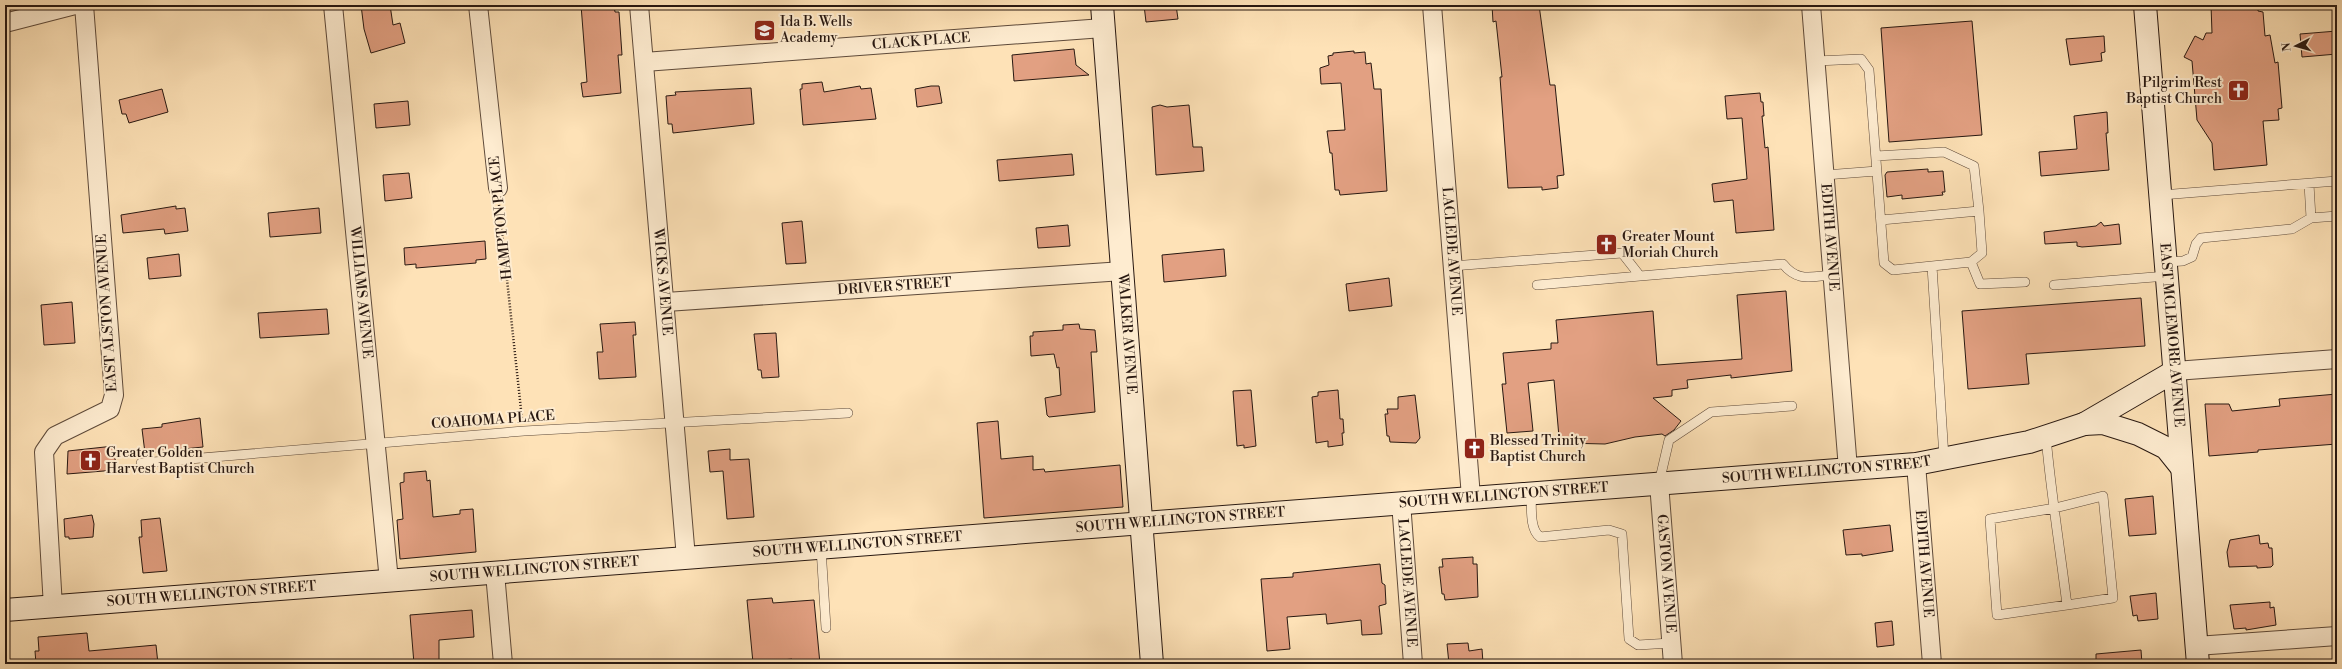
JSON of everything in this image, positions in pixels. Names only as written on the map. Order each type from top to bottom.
[{"type":"street","points":[[5,23],[75,5]]},
{"type":"street","name":"EAST ALSTON AVENUE","points":[[53,607],[44,452],[55,436],[110,409],[114,395],[84,5]]},
{"type":"street","name":"WILLIAMS AVENUE","points":[[333,5],[389,581]]},
{"type":"street","name":"HAMPTON PLACE","points":[[478,5],[498,188]]},
{"type":"street","name":"WICKS AVENUE","points":[[639,5],[666,302],[686,558]]},
{"type":"street","name":"WALKER AVENUE","points":[[1102,5],[1152,664]]},
{"type":"street","name":"LACLEDE AVENUE","points":[[1432,5],[1471,497]]},
{"type":"street","name":"EDITH AVENUE","points":[[1811,5],[1848,469]]},
{"type":"street","name":"EAST MCLEMORE AVENUE","points":[[2145,5],[2197,655]]},
{"type":"street","name":"CLACK PLACE","points":[[644,62],[1103,28]]},
{"type":"street","name":"DRIVER STREET","points":[[666,302],[1123,271]]},
{"type":"street","name":"SOUTH WELLINGTON STREET","points":[[5,610],[1401,502],[1916,464],[2029,442],[2084,424],[2175,371],[2337,358]]},
{"type":"street","points":[[2084,424],[2103,423],[2138,434],[2166,448],[2182,468]]},
{"type":"street","name":"EDITH AVENUE","points":[[1916,464],[1932,664]]},
{"type":"street","name":"GASTON AVENUE","points":[[1659,483],[1673,664]]},
{"type":"street","name":"LACLEDE AVENUE","points":[[1401,502],[1413,664]]},
{"type":"street","points":[[495,573],[503,664]]},
{"type":"street","points":[[2197,655],[2337,636]]},
{"type":"lane","points":[[1816,61],[1861,58],[1869,70],[1884,263],[1893,270],[1971,262],[1982,253],[1974,166],[1944,152],[1876,156]]},
{"type":"lane","points":[[1825,175],[1877,171]]},
{"type":"lane","points":[[2161,195],[2337,181]]},
{"type":"lane","points":[[2309,184],[2311,218]]},
{"type":"lane","points":[[1881,220],[1979,211]]},
{"type":"lane","points":[[2054,285],[2167,269],[2192,257],[2196,244],[2202,238],[2292,229],[2311,218],[2337,216]]},
{"type":"lane","points":[[1452,266],[1622,253],[1640,276]]},
{"type":"lane","points":[[1971,262],[1980,284],[2024,282]]},
{"type":"lane","points":[[1537,285],[1783,264],[1789,272],[1798,278],[1833,275]]},
{"type":"lane","points":[[1932,266],[1944,458]]},
{"type":"lane","points":[[1659,483],[1668,440],[1711,412],[1792,406]]},
{"type":"lane","name":"COAHOMA PLACE","points":[[141,464],[524,431],[848,413]]},
{"type":"lane","points":[[2046,437],[2067,605]]},
{"type":"lane","points":[[1531,493],[1533,527],[1536,534],[1540,537],[1609,530],[1622,534],[1629,639],[1638,645],[1671,643]]},
{"type":"lane","points":[[2103,496],[2114,598],[2067,605],[1997,615],[1990,519],[2055,508],[2103,496]]},
{"type":"lane","points":[[821,548],[826,628]]},
{"type":"path","name":"HAMPTON PLACE","points":[[498,188],[524,431]]},
{"type":"building","points":[[361,5],[390,5],[393,25],[400,23],[405,43],[371,53],[364,29]]},
{"type":"building","points":[[581,5],[614,5],[615,12],[619,12],[622,55],[618,55],[621,93],[583,97],[581,83],[587,82]]},
{"type":"building","points":[[1144,5],[1176,5],[1178,19],[1146,22]]},
{"type":"building","points":[[1492,5],[1539,5],[1550,85],[1555,85],[1564,175],[1557,176],[1558,188],[1542,190],[1542,187],[1508,188],[1500,77],[1502,77],[1496,21],[1493,22]]},
{"type":"building","name":"Pilgrim Rest Baptist Church","points":[[2211,5],[2258,5],[2258,11],[2263,12],[2265,36],[2270,35],[2275,63],[2278,62],[2282,108],[2278,109],[2279,120],[2263,121],[2267,165],[2214,170],[2212,143],[2197,120],[2192,61],[2184,57],[2195,36],[2203,40],[2206,33],[2212,33]]},
{"type":"building","points":[[1972,21],[1982,135],[1889,142],[1881,28]]},
{"type":"building","points":[[2337,31],[2337,54],[2302,57],[2300,34]]},
{"type":"building","points":[[2104,36],[2105,52],[2101,53],[2102,61],[2070,65],[2066,39]]},
{"type":"building","points":[[1074,49],[1076,65],[1089,75],[1014,81],[1012,55]]},
{"type":"building","points":[[1354,51],[1354,53],[1365,52],[1366,64],[1371,63],[1374,89],[1381,89],[1387,191],[1340,195],[1339,190],[1335,190],[1332,153],[1330,153],[1327,131],[1345,130],[1341,83],[1321,84],[1320,68],[1329,65],[1328,56],[1333,55],[1333,53]]},
{"type":"building","points":[[822,82],[824,92],[860,86],[861,89],[871,88],[876,119],[803,125],[800,89],[802,89],[802,84]]},
{"type":"building","points":[[939,86],[942,103],[917,107],[915,89]]},
{"type":"building","points":[[751,88],[754,124],[673,133],[672,124],[668,124],[666,96],[676,95],[675,92]]},
{"type":"building","points":[[162,89],[168,112],[129,123],[126,114],[122,114],[119,100]]},
{"type":"building","points":[[1760,93],[1761,102],[1763,102],[1764,116],[1762,116],[1765,148],[1768,147],[1774,230],[1736,233],[1733,200],[1714,202],[1712,184],[1747,179],[1742,118],[1727,119],[1725,96]]},
{"type":"building","points":[[408,101],[410,125],[376,128],[374,104]]},
{"type":"building","points":[[1160,105],[1167,107],[1189,105],[1193,147],[1202,147],[1204,171],[1156,175],[1152,107]]},
{"type":"building","points":[[2107,112],[2108,133],[2106,133],[2109,170],[2041,176],[2039,152],[2077,149],[2074,116]]},
{"type":"building","points":[[1072,154],[1074,175],[999,181],[997,160]]},
{"type":"building","points":[[1928,169],[1928,172],[1943,171],[1945,192],[1942,192],[1943,195],[1902,199],[1902,195],[1887,197],[1885,175],[1887,172]]},
{"type":"building","points":[[409,173],[412,198],[385,201],[383,175]]},
{"type":"building","points":[[176,206],[176,209],[185,208],[188,231],[165,234],[164,229],[123,233],[121,215]]},
{"type":"building","points":[[319,208],[321,233],[270,237],[268,213]]},
{"type":"building","points":[[802,221],[806,263],[786,264],[782,223]]},
{"type":"building","points":[[2101,222],[2104,226],[2119,224],[2121,244],[2082,247],[2077,246],[2077,242],[2045,244],[2044,232],[2096,226]]},
{"type":"building","points":[[1068,225],[1070,246],[1038,248],[1036,228]]},
{"type":"building","points":[[485,241],[486,259],[476,260],[476,263],[416,268],[416,264],[405,265],[404,248]]},
{"type":"building","points":[[1224,249],[1226,276],[1164,282],[1162,255]]},
{"type":"building","points":[[179,254],[181,276],[149,279],[147,258]]},
{"type":"building","points":[[1389,278],[1392,306],[1349,311],[1346,284]]},
{"type":"building","points":[[1786,291],[1792,371],[1731,378],[1731,375],[1687,380],[1688,388],[1672,390],[1672,396],[1653,398],[1681,421],[1674,430],[1665,436],[1662,434],[1635,437],[1605,444],[1563,443],[1562,437],[1559,437],[1554,380],[1528,383],[1533,431],[1507,433],[1502,384],[1506,384],[1503,353],[1551,349],[1551,343],[1558,343],[1556,320],[1653,311],[1657,365],[1742,359],[1737,295]]},
{"type":"building","points":[[2141,298],[2145,346],[2026,354],[2029,384],[1968,389],[1962,311]]},
{"type":"building","points":[[72,302],[75,343],[44,345],[41,305]]},
{"type":"building","points":[[327,309],[329,334],[260,338],[258,313]]},
{"type":"building","points":[[635,322],[636,335],[633,335],[636,377],[599,379],[597,352],[603,352],[600,324]]},
{"type":"building","points":[[1079,324],[1080,329],[1095,330],[1097,352],[1091,352],[1095,412],[1049,417],[1047,415],[1045,398],[1061,395],[1059,367],[1057,368],[1054,354],[1031,356],[1030,336],[1033,336],[1033,332],[1063,330],[1063,325]]},
{"type":"building","points":[[776,333],[779,377],[762,378],[761,370],[758,370],[754,334]]},
{"type":"building","points":[[1251,390],[1256,446],[1244,448],[1244,445],[1237,446],[1233,391]]},
{"type":"building","points":[[1338,390],[1340,419],[1343,419],[1343,445],[1328,447],[1328,441],[1316,443],[1312,397],[1318,396],[1318,392]]},
{"type":"building","points":[[2337,394],[2337,444],[2258,450],[2258,452],[2209,456],[2205,404],[2229,404],[2232,411],[2280,406],[2279,399]]},
{"type":"building","points":[[1415,395],[1420,438],[1416,443],[1390,442],[1389,436],[1387,436],[1385,414],[1388,414],[1387,409],[1398,409],[1398,397]]},
{"type":"building","points":[[200,418],[203,447],[145,453],[142,429],[162,427],[162,424]]},
{"type":"building","points":[[998,421],[1001,459],[1033,456],[1033,470],[1044,469],[1045,472],[1120,465],[1123,507],[984,518],[977,423]]},
{"type":"building","points":[[114,446],[116,470],[67,474],[68,451]]},
{"type":"building","points":[[730,449],[730,460],[749,459],[754,517],[727,519],[723,471],[710,472],[708,451]]},
{"type":"building","points":[[426,471],[427,481],[430,480],[433,517],[460,514],[460,510],[473,509],[476,552],[400,559],[397,520],[403,519],[400,483],[404,482],[404,473]]},
{"type":"building","points":[[2153,496],[2156,534],[2129,536],[2125,499]]},
{"type":"building","points":[[92,515],[94,524],[93,537],[69,539],[69,537],[65,537],[64,519]]},
{"type":"building","points":[[160,518],[167,571],[143,573],[139,537],[142,537],[141,520]]},
{"type":"building","points":[[1890,525],[1893,551],[1862,556],[1862,554],[1846,555],[1843,530]]},
{"type":"building","points":[[2259,535],[2260,544],[2268,543],[2269,548],[2272,548],[2273,565],[2271,567],[2257,568],[2257,566],[2229,567],[2227,552],[2230,540]]},
{"type":"building","points":[[1473,557],[1473,564],[1477,564],[1478,597],[1445,600],[1444,594],[1442,594],[1439,567],[1443,567],[1442,559]]},
{"type":"building","points":[[1380,564],[1382,583],[1385,585],[1386,604],[1379,606],[1382,634],[1362,635],[1361,620],[1327,624],[1326,614],[1287,617],[1290,649],[1267,651],[1261,579],[1293,577],[1293,573]]},
{"type":"building","points":[[2156,593],[2158,619],[2138,621],[2137,615],[2133,616],[2130,596]]},
{"type":"building","points":[[772,598],[773,603],[814,600],[820,664],[793,664],[792,659],[753,663],[747,600]]},
{"type":"building","points":[[2270,602],[2270,608],[2274,607],[2276,625],[2246,630],[2246,628],[2234,629],[2230,605]]},
{"type":"building","points":[[472,610],[474,637],[439,640],[439,664],[414,664],[410,615]]},
{"type":"building","points":[[1892,621],[1894,645],[1877,647],[1875,623]]},
{"type":"building","points":[[87,633],[89,651],[156,645],[158,664],[36,664],[35,651],[39,651],[38,637]]},
{"type":"building","points":[[1468,643],[1469,651],[1482,649],[1483,663],[1449,664],[1447,644]]},
{"type":"building","points":[[2141,650],[2142,664],[2096,664],[2096,654]]},
{"type":"place","name":"Ida B. Wells Academy","points":[[765,30]]},
{"type":"place","name":"Pilgrim Rest Baptist Church","points":[[2238,91]]},
{"type":"place","name":"Greater Mount Moriah Church","points":[[1607,245]]},
{"type":"place","name":"Blessed Trinity Baptist Church","points":[[1475,449]]},
{"type":"place","name":"Greater Golden Harvest Baptist Church","points":[[90,461]]}]
